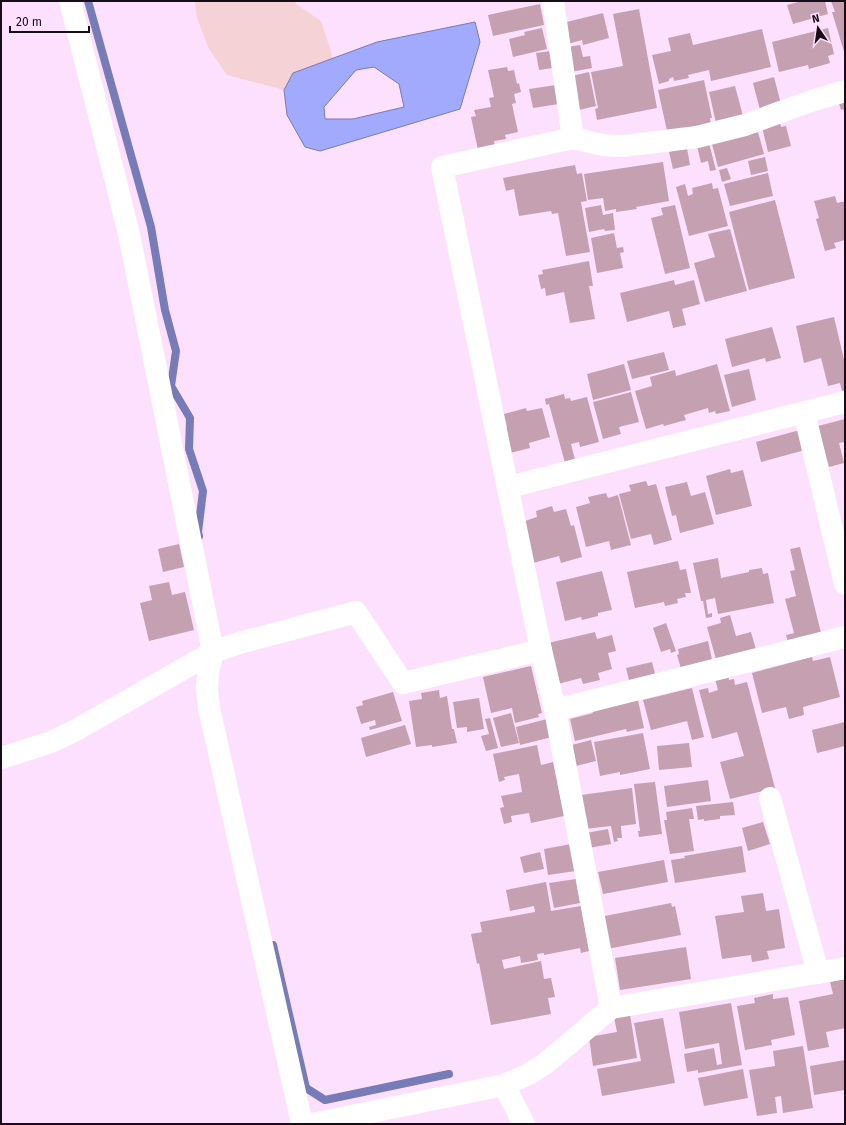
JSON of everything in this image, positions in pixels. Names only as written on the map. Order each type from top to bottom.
[{"type":"street","points":[[70,1],[118,186],[130,240],[213,652],[208,673],[207,690],[209,708],[302,1124]]},
{"type":"street","points":[[553,1],[573,138]]},
{"type":"street","points":[[611,1008],[556,710],[541,650],[442,167],[573,138],[603,145],[623,146],[697,137],[745,125],[811,101],[845,91]]},
{"type":"street","points":[[508,487],[845,402]]},
{"type":"street","points":[[804,412],[845,584]]},
{"type":"street","points":[[1,758],[50,742],[76,730],[213,652],[239,643],[356,612],[403,683],[541,650]]},
{"type":"street","points":[[556,710],[845,637]]},
{"type":"street","points":[[770,798],[818,973]]},
{"type":"street","points":[[312,1124],[359,1119],[504,1084],[529,1074],[546,1063],[611,1008],[845,968]]},
{"type":"street","points":[[504,1084],[524,1124]]},
{"type":"shaded area","points":[[195,1],[295,1],[296,4],[321,21],[333,58],[293,73],[284,90],[227,75],[209,49],[197,18]]},
{"type":"water","points":[[475,22],[480,42],[460,109],[320,151],[305,147],[287,115],[284,90],[293,73],[377,42]],"holes":[[[374,67],[399,84],[404,107],[353,119],[325,119],[324,107],[356,70]]]},
{"type":"building","points":[[802,1],[825,1],[828,14],[793,24],[787,5]]},
{"type":"building","points":[[831,1],[845,1],[845,55],[832,12],[835,12]]},
{"type":"building","points":[[540,4],[544,25],[493,36],[488,15]]},
{"type":"building","points":[[639,9],[657,108],[597,120],[595,109],[598,108],[591,72],[623,66],[613,14]]},
{"type":"building","points":[[603,13],[609,38],[583,45],[582,40],[568,44],[563,23]]},
{"type":"building","points":[[542,28],[547,49],[513,57],[509,39],[525,35],[524,32]]},
{"type":"building","points":[[828,28],[834,54],[828,56],[830,63],[809,69],[808,65],[779,72],[772,42]]},
{"type":"building","points":[[762,29],[771,67],[711,81],[709,70],[688,75],[689,78],[674,81],[673,77],[669,79],[669,81],[659,84],[652,55],[671,51],[668,38],[690,33],[693,45]]},
{"type":"building","points":[[580,45],[583,57],[590,56],[592,68],[571,72],[567,47]]},
{"type":"building","points":[[551,51],[553,68],[539,70],[536,53]]},
{"type":"building","points":[[507,67],[508,71],[514,70],[517,84],[519,83],[521,92],[514,94],[516,103],[512,104],[518,132],[505,135],[506,139],[494,141],[495,147],[478,150],[471,117],[476,116],[474,110],[491,107],[489,98],[494,97],[488,70]]},
{"type":"building","points":[[589,72],[596,106],[579,110],[572,76]]},
{"type":"building","points":[[774,77],[781,104],[760,110],[753,83]]},
{"type":"building","points":[[704,80],[712,118],[710,118],[711,126],[667,131],[658,90]]},
{"type":"building","points":[[556,85],[559,104],[533,108],[529,89]]},
{"type":"building","points":[[735,86],[743,116],[716,123],[709,92]]},
{"type":"building","points":[[845,98],[845,114],[843,109],[841,110],[838,100]]},
{"type":"building","points":[[780,123],[781,127],[786,126],[791,146],[768,152],[762,127]]},
{"type":"building","points":[[758,132],[764,154],[718,167],[712,144]]},
{"type":"building","points":[[709,143],[716,170],[710,171],[708,161],[701,163],[697,146]]},
{"type":"building","points":[[687,148],[690,165],[673,169],[669,152]]},
{"type":"building","points":[[765,157],[768,171],[751,175],[748,161]]},
{"type":"building","points":[[663,162],[669,201],[636,207],[637,209],[616,212],[616,209],[605,211],[603,198],[588,200],[584,174]]},
{"type":"building","points":[[575,165],[577,174],[582,173],[587,201],[581,202],[590,252],[566,256],[558,213],[552,214],[551,211],[519,216],[514,189],[506,191],[503,178]]},
{"type":"building","points":[[727,168],[731,179],[722,182],[719,170]]},
{"type":"building","points":[[768,173],[773,196],[730,206],[724,184]]},
{"type":"building","points":[[712,183],[713,189],[718,188],[728,226],[689,236],[676,187],[685,184],[688,196],[693,194],[692,188]]},
{"type":"building","points":[[835,196],[837,203],[845,201],[845,240],[834,243],[836,248],[825,251],[816,219],[819,218],[814,201]]},
{"type":"building","points":[[775,200],[795,278],[749,290],[729,212]]},
{"type":"building","points":[[601,205],[603,215],[613,213],[615,230],[605,231],[604,229],[589,232],[585,208]]},
{"type":"building","points":[[675,205],[690,268],[665,274],[651,218],[663,215],[661,208]]},
{"type":"building","points":[[730,229],[747,291],[705,302],[694,263],[715,257],[708,234]]},
{"type":"building","points":[[614,233],[617,248],[623,247],[624,252],[620,253],[623,268],[597,273],[591,238]]},
{"type":"building","points":[[589,261],[593,286],[589,286],[595,319],[570,323],[564,292],[546,296],[545,288],[541,289],[538,275],[543,274],[542,270]]},
{"type":"building","points":[[674,280],[675,285],[694,280],[700,304],[682,309],[686,325],[673,328],[669,311],[627,322],[620,293]]},
{"type":"building","points":[[834,317],[845,364],[845,390],[842,391],[840,383],[828,386],[821,358],[804,363],[796,326]]},
{"type":"building","points":[[772,327],[781,358],[766,362],[765,358],[732,367],[725,339]]},
{"type":"building","points":[[664,352],[669,370],[632,379],[627,361]]},
{"type":"building","points":[[624,364],[631,390],[593,400],[587,374]]},
{"type":"building","points":[[717,364],[730,411],[716,414],[715,411],[709,413],[708,408],[684,415],[686,420],[646,429],[635,391],[652,386],[650,377],[675,370],[676,376]]},
{"type":"building","points":[[749,369],[756,400],[732,407],[724,375]]},
{"type":"building","points":[[631,392],[639,422],[619,427],[621,434],[603,439],[593,402]]},
{"type":"building","points":[[564,394],[565,399],[570,398],[571,401],[587,397],[599,442],[580,447],[579,442],[571,444],[575,460],[565,463],[549,404],[546,405],[545,399]]},
{"type":"building","points":[[526,408],[527,411],[542,408],[550,437],[529,443],[530,448],[510,453],[503,428],[507,427],[504,414]]},
{"type":"building","points":[[845,419],[845,442],[839,443],[844,463],[829,467],[818,426]]},
{"type":"building","points":[[800,430],[805,450],[761,462],[756,442]]},
{"type":"building","points":[[730,469],[731,473],[743,470],[752,506],[716,515],[706,476]]},
{"type":"building","points":[[646,481],[648,486],[656,484],[672,540],[654,545],[651,534],[631,539],[619,494],[631,491],[629,485]]},
{"type":"building","points":[[687,482],[691,496],[705,492],[714,524],[680,533],[676,515],[672,516],[665,487]]},
{"type":"building","points":[[606,493],[608,498],[618,495],[631,545],[611,550],[609,541],[586,547],[576,507],[590,503],[588,497]]},
{"type":"building","points":[[552,506],[554,512],[566,509],[571,526],[574,525],[582,557],[561,563],[559,556],[533,563],[522,522],[537,517],[536,511]]},
{"type":"building","points":[[179,544],[184,567],[163,572],[158,549]]},
{"type":"building","points":[[800,547],[821,633],[788,643],[786,635],[794,633],[785,599],[796,596],[790,571],[795,570],[790,549]]},
{"type":"building","points":[[718,558],[721,578],[762,568],[763,574],[768,573],[774,603],[718,614],[715,598],[706,600],[708,614],[712,613],[712,617],[706,618],[693,563]]},
{"type":"building","points":[[678,561],[680,570],[686,569],[691,593],[685,593],[686,597],[677,599],[678,603],[665,606],[664,602],[635,608],[627,572]]},
{"type":"building","points":[[602,571],[612,610],[598,613],[598,616],[582,620],[581,617],[565,621],[556,582]]},
{"type":"building","points":[[169,582],[172,595],[185,592],[194,630],[149,641],[140,603],[152,600],[149,586]]},
{"type":"building","points":[[730,615],[736,636],[751,632],[757,653],[717,663],[707,627],[721,623],[720,618]]},
{"type":"building","points":[[666,623],[676,651],[671,653],[670,649],[661,652],[653,628]]},
{"type":"building","points":[[595,632],[597,639],[612,635],[616,651],[608,653],[612,669],[598,673],[600,680],[583,684],[581,678],[554,685],[544,644]]},
{"type":"building","points":[[708,641],[713,664],[682,672],[677,655],[679,654],[678,649]]},
{"type":"building","points":[[812,657],[813,661],[830,657],[840,697],[803,707],[804,715],[789,719],[786,707],[762,713],[752,673]]},
{"type":"building","points":[[652,662],[656,678],[630,684],[626,668]]},
{"type":"building","points":[[531,666],[542,713],[538,714],[539,717],[515,723],[512,708],[491,713],[483,677]]},
{"type":"building","points":[[728,675],[729,680],[734,679],[735,685],[747,682],[775,788],[730,799],[720,762],[744,756],[737,732],[712,739],[699,690],[708,688],[709,693],[718,690],[715,679]]},
{"type":"building","points":[[692,688],[704,737],[692,740],[687,721],[651,730],[643,700]]},
{"type":"building","points":[[439,690],[440,698],[447,696],[452,729],[454,729],[457,743],[432,747],[432,745],[416,747],[409,701],[422,699],[421,693]]},
{"type":"building","points":[[393,692],[402,721],[370,730],[369,727],[376,725],[375,720],[361,724],[356,707],[363,705],[362,701]]},
{"type":"building","points":[[479,698],[484,729],[467,732],[467,727],[457,728],[453,702]]},
{"type":"building","points":[[638,700],[644,728],[627,732],[626,729],[575,741],[570,719],[593,713],[592,711]]},
{"type":"building","points":[[511,713],[519,743],[501,747],[493,718]]},
{"type":"building","points":[[490,718],[498,748],[486,751],[481,736],[489,734],[485,719]]},
{"type":"building","points":[[547,719],[552,737],[520,745],[516,727]]},
{"type":"building","points":[[845,722],[845,746],[817,753],[812,730]]},
{"type":"building","points":[[405,725],[411,744],[366,757],[361,738]]},
{"type":"building","points":[[643,733],[650,769],[620,775],[620,772],[600,776],[594,742]]},
{"type":"building","points":[[591,740],[596,761],[572,767],[568,746]]},
{"type":"building","points":[[689,743],[692,767],[659,770],[657,746]]},
{"type":"building","points":[[537,745],[541,765],[553,762],[561,801],[564,801],[564,816],[531,823],[529,813],[511,816],[512,822],[504,824],[500,808],[504,807],[501,796],[522,792],[519,774],[504,777],[505,780],[499,782],[493,754]]},
{"type":"building","points":[[708,780],[711,801],[667,807],[664,786]]},
{"type":"building","points":[[655,782],[662,834],[639,837],[638,831],[640,831],[634,784]]},
{"type":"building","points":[[632,788],[636,824],[621,826],[622,838],[617,838],[618,841],[614,842],[611,826],[585,829],[581,795]]},
{"type":"building","points":[[733,802],[735,815],[720,816],[720,819],[704,821],[704,819],[698,820],[696,806]]},
{"type":"building","points":[[692,808],[694,819],[689,819],[694,851],[670,854],[664,820],[667,820],[666,812]]},
{"type":"building","points":[[763,822],[770,844],[748,851],[742,828]]},
{"type":"building","points":[[608,829],[611,844],[589,848],[586,833]]},
{"type":"building","points":[[571,844],[576,871],[548,875],[544,849]]},
{"type":"building","points":[[742,846],[746,872],[675,883],[671,860],[685,858],[684,856]]},
{"type":"building","points":[[540,852],[544,869],[524,873],[520,857]]},
{"type":"building","points":[[664,860],[668,882],[603,894],[598,872]]},
{"type":"building","points":[[576,879],[580,903],[554,908],[549,883]]},
{"type":"building","points":[[546,882],[551,911],[581,906],[589,951],[581,953],[580,948],[544,955],[544,953],[537,954],[538,960],[521,963],[520,956],[502,960],[504,969],[541,961],[544,979],[551,978],[555,997],[548,998],[551,1014],[491,1025],[479,963],[477,964],[471,934],[482,932],[480,922],[535,912],[534,906],[510,911],[506,890]]},
{"type":"building","points":[[763,893],[766,911],[779,909],[785,948],[767,951],[769,959],[752,962],[751,955],[722,959],[715,916],[744,912],[741,896]]},
{"type":"building","points":[[671,903],[672,907],[675,906],[681,935],[607,949],[600,917]]},
{"type":"building","points":[[686,947],[691,979],[620,990],[615,958]]},
{"type":"building","points":[[845,979],[845,1028],[826,1032],[829,1047],[808,1051],[799,1001],[833,994],[830,982]]},
{"type":"building","points":[[773,994],[773,999],[788,997],[795,1035],[771,1040],[772,1045],[745,1050],[737,1006],[755,1003],[754,998]]},
{"type":"building","points":[[731,1003],[742,1065],[698,1073],[698,1070],[687,1072],[684,1054],[714,1048],[717,1065],[722,1064],[719,1043],[685,1049],[679,1012]]},
{"type":"building","points":[[630,1014],[637,1058],[593,1066],[589,1037],[617,1032],[614,1017]]},
{"type":"building","points":[[663,1018],[675,1083],[602,1096],[597,1069],[641,1061],[634,1023]]},
{"type":"building","points":[[803,1046],[813,1108],[783,1113],[781,1096],[775,1097],[777,1113],[757,1116],[749,1070],[775,1066],[773,1051]]},
{"type":"building","points":[[845,1060],[845,1090],[814,1095],[810,1066]]},
{"type":"building","points":[[743,1069],[748,1098],[704,1106],[698,1078]]},
{"type":"waterway","points":[[88,1],[151,227],[165,310],[176,351],[171,386],[190,418],[189,449],[203,491],[198,532],[199,536]]},
{"type":"waterway","points":[[273,945],[306,1088],[325,1100],[449,1074]]}]
